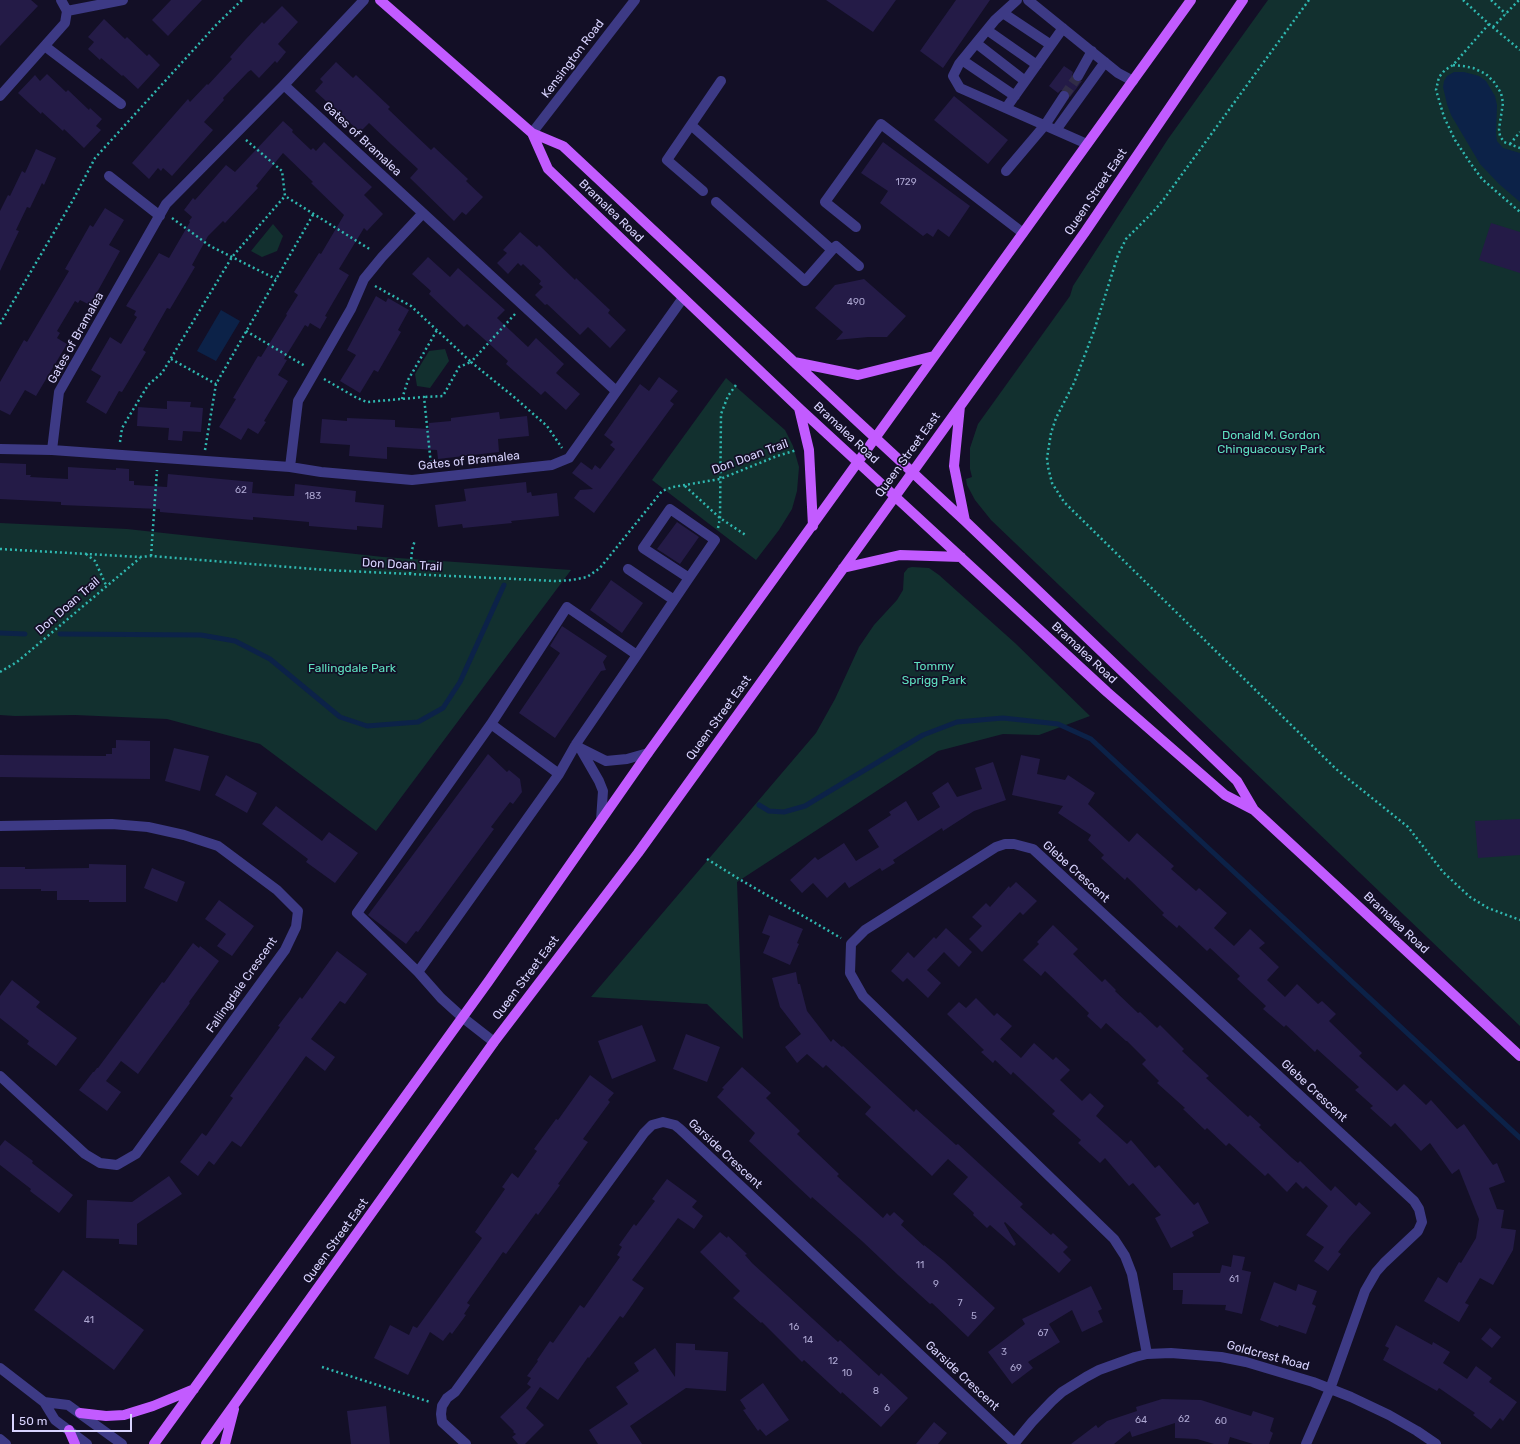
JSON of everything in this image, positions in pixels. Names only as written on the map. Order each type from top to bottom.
[{"type":"main road","name":"Bramalea Road","points":[[380,0],[532,133],[563,146],[965,521],[1238,781],[1254,810]]},
{"type":"main road","points":[[154,1444],[488,982],[648,753],[1191,0]]},
{"type":"main road","name":"Queen Street East","points":[[206,1444],[494,1042],[638,853],[1085,232],[1243,0]]},
{"type":"main road","name":"Bramalea Road","points":[[532,133],[548,169],[799,408],[1106,692],[1225,795],[1254,810],[1520,1056]]},
{"type":"main road","points":[[793,362],[858,375],[934,356]]},
{"type":"main road","points":[[960,405],[954,466],[965,521]]},
{"type":"main road","points":[[799,408],[809,450],[813,526]]},
{"type":"main road","points":[[843,568],[900,555],[961,557]]},
{"type":"main road","points":[[80,1413],[106,1416],[124,1415],[153,1406],[194,1389]]},
{"type":"main road","points":[[225,1444],[230,1422],[238,1399]]},
{"type":"main road","points":[[69,1430],[75,1444]]},
{"type":"street","points":[[0,96],[65,23],[67,11],[61,0]]},
{"type":"street","points":[[67,11],[123,0]]},
{"type":"street","name":"Gates of Bramalea","points":[[364,0],[284,85],[166,204],[59,392],[52,450],[290,467],[321,472],[412,480],[552,464],[569,458]]},
{"type":"street","name":"Kensington Road","points":[[532,133],[635,0]]},
{"type":"street","points":[[1017,0],[976,43],[962,60],[953,76],[960,88],[1087,144]]},
{"type":"street","points":[[1028,0],[1092,52],[1118,72],[1133,81]]},
{"type":"street","points":[[1003,13],[1051,45]]},
{"type":"street","points":[[1006,108],[1063,28]]},
{"type":"street","points":[[987,30],[1037,65]]},
{"type":"street","points":[[976,43],[1025,81]]},
{"type":"street","points":[[46,46],[121,104]]},
{"type":"street","points":[[1078,76],[1092,52]]},
{"type":"street","points":[[962,60],[1015,96]]},
{"type":"street","points":[[1056,130],[1106,62]]},
{"type":"street","points":[[702,191],[667,160],[721,80]]},
{"type":"street","name":"Gates of Bramalea","points":[[284,85],[522,306],[616,391]]},
{"type":"street","points":[[1006,171],[1045,125],[1064,96]]},
{"type":"street","points":[[856,227],[825,202],[881,124],[1023,233]]},
{"type":"street","points":[[691,125],[832,250]]},
{"type":"street","points":[[109,176],[161,214]]},
{"type":"street","points":[[716,202],[805,281],[836,246],[859,266]]},
{"type":"street","points":[[290,467],[298,401],[351,309],[364,280],[382,257],[423,213]]},
{"type":"street","points":[[569,458],[683,298]]},
{"type":"street","points":[[0,449],[52,450]]},
{"type":"street","points":[[418,972],[559,774],[715,540],[670,509],[643,548],[689,578]]},
{"type":"street","points":[[628,569],[674,600]]},
{"type":"street","points":[[494,1042],[462,1017],[437,994],[418,972],[357,913],[491,724],[567,607],[637,655]]},
{"type":"street","points":[[491,724],[559,774]]},
{"type":"street","points":[[578,746],[606,761],[626,759],[648,753]]},
{"type":"street","points":[[578,746],[599,781],[603,791],[601,820]]},
{"type":"street","name":"Fallingdale Crescent","points":[[0,826],[112,824],[148,827],[184,836],[218,846],[278,890],[298,911],[296,927],[284,950],[136,1154],[117,1165],[100,1163],[86,1154],[0,1076]]},
{"type":"street","name":"Glebe Crescent","points":[[851,944],[865,930],[996,847],[1005,844],[1014,844],[1033,850],[1414,1201],[1422,1217],[1421,1226],[1410,1240],[1384,1263],[1365,1291],[1330,1389],[1306,1444]]},
{"type":"street","points":[[851,944],[850,973],[863,996],[1110,1233],[1119,1245],[1125,1256],[1133,1279],[1147,1354]]},
{"type":"street","name":"Garside Crescent","points":[[442,1406],[447,1398],[455,1392],[644,1133],[652,1125],[663,1122],[675,1125],[680,1129],[1014,1443]]},
{"type":"street","name":"Goldcrest Road","points":[[1014,1443],[1041,1411],[1062,1392],[1099,1370],[1147,1354],[1195,1354],[1221,1357],[1271,1369],[1330,1389],[1389,1415],[1436,1444]]},
{"type":"street","points":[[0,1368],[44,1402],[55,1420],[87,1444]]},
{"type":"street","points":[[44,1402],[68,1405],[122,1444]]},
{"type":"street","points":[[442,1406],[442,1422],[466,1444]]},
{"type":"street","points":[[0,1439],[6,1444]]},
{"type":"path","points":[[0,324],[95,158],[217,24],[242,0]]},
{"type":"path","points":[[1309,0],[1164,199],[1126,239],[1118,255],[1094,331],[1076,377],[1056,418],[1051,432],[1047,458],[1048,467],[1052,483],[1064,502],[1336,769],[1408,827],[1443,872],[1470,897],[1488,908],[1520,920]]},
{"type":"path","points":[[1463,0],[1520,50]]},
{"type":"path","points":[[1491,0],[1506,14]]},
{"type":"path","points":[[1493,27],[1519,0]]},
{"type":"path","points":[[1489,24],[1453,65],[1445,70],[1439,77],[1436,90],[1444,117],[1455,140],[1482,179],[1520,212]]},
{"type":"path","points":[[1453,65],[1473,68],[1486,74],[1494,82],[1501,93],[1503,103],[1499,129],[1500,136],[1504,142],[1520,148]]},
{"type":"path","points":[[237,132],[282,171],[286,196],[382,257]]},
{"type":"path","points":[[1510,144],[1520,132]]},
{"type":"path","points":[[119,454],[122,428],[148,385],[162,373],[232,256],[286,196]]},
{"type":"path","points":[[161,214],[210,246],[276,279]]},
{"type":"path","points":[[204,460],[216,384],[314,214]]},
{"type":"path","points":[[364,280],[410,306],[471,362],[547,426],[569,458]]},
{"type":"path","points":[[246,331],[300,363],[313,374],[367,402],[443,396],[459,367],[471,362],[522,306]]},
{"type":"path","points":[[402,399],[408,380],[437,330]]},
{"type":"path","points":[[171,358],[216,384]]},
{"type":"path","points":[[715,540],[720,518],[721,414],[728,396],[736,385]]},
{"type":"path","points":[[424,397],[432,478]]},
{"type":"path","name":"Don Doan Trail","points":[[0,672],[16,662],[140,557],[151,556],[319,570],[556,581],[587,577],[600,568],[662,491],[673,487],[720,479],[777,456],[797,450]]},
{"type":"path","points":[[151,556],[158,457]]},
{"type":"path","points":[[685,486],[720,518],[747,536]]},
{"type":"path","points":[[410,574],[412,550],[415,540]]},
{"type":"path","points":[[0,549],[140,557]]},
{"type":"path","points":[[86,553],[95,561],[106,585]]},
{"type":"path","points":[[708,859],[738,879],[851,944]]},
{"type":"path","points":[[322,1367],[442,1406]]},
{"type":"green space","name":"Donald M. Gordon Chinguacousy Park","points":[[1268,0],[1520,0],[1520,1026],[991,520],[975,500],[967,485],[966,479],[972,477],[970,469],[970,448],[978,424],[1070,296],[1073,286],[1168,139]]},
{"type":"green space","points":[[273,224],[283,236],[277,251],[262,257],[251,251]]},
{"type":"green space","points":[[445,349],[449,361],[430,388],[417,386],[415,374],[429,351]]},
{"type":"green space","points":[[726,378],[785,430],[793,446],[799,467],[797,491],[792,509],[779,530],[756,560],[652,480]]},
{"type":"green space","name":"Fallingdale Park","points":[[0,523],[127,529],[383,557],[571,570],[376,831],[260,744],[167,719],[75,715],[0,715]]},
{"type":"green space","name":"Tommy Sprigg Park","points":[[908,568],[929,568],[939,575],[1015,643],[1090,716],[1039,735],[1003,734],[938,751],[737,882],[743,1039],[707,1004],[591,997],[816,733],[835,699],[859,647],[874,625],[897,600],[903,590],[904,573]]},
{"type":"water","points":[[1454,72],[1464,72],[1479,76],[1486,81],[1495,96],[1497,105],[1497,141],[1503,148],[1520,153],[1520,202],[1499,184],[1480,164],[1451,115],[1443,87],[1447,76]]},
{"type":"water","points":[[221,310],[240,321],[216,361],[197,351]]},
{"type":"building","points":[[0,0],[31,0],[38,6],[0,46]]},
{"type":"building","points":[[171,0],[202,0],[168,36],[152,20]]},
{"type":"building","points":[[826,0],[896,0],[873,32]]},
{"type":"building","points":[[956,0],[990,0],[943,68],[920,51]]},
{"type":"building","points":[[282,6],[298,22],[278,44],[286,52],[277,63],[275,61],[259,78],[251,70],[248,72],[223,98],[224,100],[204,122],[213,130],[172,176],[163,168],[161,171],[158,168],[149,179],[132,163],[188,99],[190,102],[207,84],[208,85],[232,59],[230,57],[246,39],[262,22],[264,24]]},
{"type":"building","points":[[104,19],[125,39],[127,37],[147,56],[149,54],[160,65],[138,89],[123,75],[122,76],[101,58],[100,60],[88,49],[94,42],[88,37]]},
{"type":"building","points":[[336,62],[353,78],[356,75],[390,107],[388,109],[431,150],[434,147],[468,179],[466,181],[483,197],[466,215],[462,212],[454,221],[410,178],[418,169],[369,123],[360,132],[315,91],[323,82],[320,79]]},
{"type":"building","points":[[1064,66],[1073,72],[1072,76],[1075,81],[1082,81],[1070,97],[1070,93],[1067,90],[1061,90],[1058,93],[1049,86]]},
{"type":"building","points":[[47,74],[66,92],[68,90],[89,110],[90,108],[102,119],[96,126],[101,130],[84,148],[64,129],[63,131],[42,112],[41,114],[18,93],[35,75],[40,81]]},
{"type":"building","points":[[954,96],[1008,140],[988,164],[934,120]]},
{"type":"building","points":[[283,121],[311,150],[313,148],[316,151],[324,142],[372,187],[364,195],[383,214],[367,231],[364,228],[339,269],[349,275],[325,316],[327,317],[320,329],[310,323],[308,327],[305,325],[284,359],[287,360],[278,375],[288,381],[258,434],[248,428],[241,440],[219,427],[236,399],[233,398],[258,356],[261,357],[287,315],[286,314],[298,295],[294,292],[319,253],[321,254],[344,215],[283,153],[256,186],[258,188],[225,223],[223,221],[208,236],[192,265],[195,267],[170,309],[167,308],[143,350],[146,352],[122,392],[119,391],[106,414],[86,402],[101,376],[91,370],[110,337],[121,344],[137,317],[134,315],[136,311],[126,306],[159,253],[169,258],[190,222],[189,221],[192,217],[184,210],[193,198],[195,200],[226,165],[235,172]]},
{"type":"building","points":[[883,142],[970,206],[949,237],[938,229],[933,237],[927,233],[923,236],[880,203],[888,191],[861,173]]},
{"type":"building","points":[[36,149],[56,158],[44,185],[42,183],[30,208],[27,207],[16,230],[19,231],[0,271],[0,211],[8,195],[10,196],[22,171],[25,173]]},
{"type":"building","points":[[105,208],[124,220],[109,245],[120,251],[90,305],[80,300],[78,303],[75,301],[57,331],[60,333],[57,338],[67,344],[36,396],[25,390],[10,415],[0,410],[0,382],[24,340],[27,342],[69,271],[65,269],[90,225],[93,227]]},
{"type":"building","points":[[1491,223],[1520,232],[1520,273],[1479,260]]},
{"type":"building","points":[[520,232],[537,247],[539,245],[575,280],[576,278],[610,310],[608,313],[626,330],[610,348],[588,327],[580,335],[547,304],[545,305],[535,295],[543,287],[539,284],[541,281],[523,264],[521,266],[518,263],[508,274],[497,263],[507,253],[503,250]]},
{"type":"building","points":[[428,257],[450,277],[458,268],[505,310],[497,318],[528,347],[536,338],[564,364],[556,373],[580,394],[566,410],[545,391],[541,395],[506,364],[508,361],[484,339],[467,324],[464,327],[429,294],[431,291],[412,274]]},
{"type":"building","points":[[864,279],[906,316],[887,337],[836,340],[843,332],[815,308],[835,285]]},
{"type":"building","points":[[376,296],[386,302],[388,298],[409,310],[398,330],[401,332],[378,372],[374,370],[360,393],[340,381],[356,355],[347,350]]},
{"type":"building","points":[[659,377],[678,391],[670,401],[674,404],[594,513],[574,498],[580,490],[593,489],[572,473],[581,462],[592,470],[595,465],[600,469],[615,449],[610,445],[613,442],[604,435],[640,384],[649,391]]},
{"type":"building","points":[[167,401],[191,402],[190,407],[203,408],[201,432],[183,431],[182,441],[168,440],[169,428],[137,426],[138,407],[167,409]]},
{"type":"building","points":[[499,412],[500,419],[527,416],[529,436],[498,439],[499,452],[438,459],[437,450],[387,447],[387,459],[349,456],[350,445],[320,443],[322,419],[347,421],[347,418],[395,420],[395,427],[429,429],[429,423],[451,421],[451,418]]},
{"type":"building","points":[[0,463],[26,464],[26,475],[31,475],[30,477],[68,479],[68,467],[116,470],[116,468],[129,469],[129,481],[134,481],[134,485],[167,487],[168,474],[253,482],[252,493],[294,496],[295,484],[356,491],[355,502],[384,505],[382,528],[357,526],[357,530],[309,526],[309,522],[253,517],[253,520],[160,512],[160,509],[61,505],[61,502],[0,499]]},
{"type":"building","points":[[526,482],[527,493],[531,492],[532,496],[557,493],[559,516],[463,528],[462,524],[438,527],[435,505],[466,501],[464,489]]},
{"type":"building","points":[[677,522],[699,537],[680,564],[657,549]]},
{"type":"building","points":[[611,580],[643,603],[622,633],[590,610]]},
{"type":"building","points":[[562,626],[607,656],[603,662],[606,670],[601,671],[555,738],[519,713],[560,653],[550,646]]},
{"type":"building","points":[[116,740],[150,741],[150,779],[0,777],[0,755],[106,756],[106,754],[112,754],[112,748],[116,748]]},
{"type":"building","points":[[174,748],[209,756],[200,791],[165,781]]},
{"type":"building","points":[[488,754],[507,772],[509,770],[520,779],[522,792],[513,804],[510,802],[491,827],[494,829],[418,932],[416,931],[406,944],[368,915]]},
{"type":"building","points":[[1021,755],[1040,759],[1037,774],[1065,780],[1068,775],[1095,793],[1088,804],[1129,842],[1137,833],[1174,866],[1171,869],[1196,891],[1199,888],[1227,913],[1214,928],[1234,946],[1250,929],[1265,943],[1259,948],[1279,967],[1267,980],[1285,997],[1297,984],[1318,1004],[1322,1001],[1336,1014],[1329,1021],[1362,1053],[1359,1056],[1397,1091],[1404,1084],[1426,1105],[1431,1100],[1457,1129],[1464,1124],[1493,1165],[1497,1163],[1505,1182],[1489,1188],[1497,1209],[1504,1210],[1501,1228],[1516,1230],[1513,1250],[1493,1285],[1480,1278],[1465,1303],[1469,1305],[1459,1322],[1424,1301],[1438,1277],[1447,1283],[1459,1262],[1461,1263],[1476,1238],[1479,1219],[1459,1169],[1452,1174],[1430,1143],[1421,1151],[1395,1123],[1391,1127],[1370,1108],[1373,1106],[1355,1090],[1359,1087],[1317,1049],[1315,1052],[1286,1025],[1284,1027],[1263,1009],[1266,1006],[1237,979],[1240,976],[1210,948],[1207,951],[1179,925],[1177,928],[1162,915],[1164,913],[1127,877],[1125,880],[1101,858],[1104,855],[1088,840],[1091,835],[1058,813],[1063,806],[1012,795]]},
{"type":"building","points":[[993,762],[1006,800],[974,811],[943,831],[942,828],[893,860],[895,863],[882,871],[880,868],[849,888],[845,882],[827,898],[813,883],[802,893],[790,880],[815,857],[818,860],[844,843],[856,861],[879,847],[868,830],[891,815],[889,812],[906,801],[918,821],[940,807],[932,793],[948,782],[957,797],[982,789],[975,768]]},
{"type":"building","points":[[226,775],[257,793],[247,813],[215,795]]},
{"type":"building","points":[[276,806],[322,841],[329,832],[358,853],[335,883],[306,862],[308,859],[262,824]]},
{"type":"building","points":[[1520,819],[1520,855],[1478,858],[1475,821]]},
{"type":"building","points":[[89,864],[126,865],[126,902],[57,900],[57,891],[41,891],[41,889],[0,889],[0,867],[25,867],[25,869],[89,868]]},
{"type":"building","points":[[152,868],[185,882],[177,902],[144,888]]},
{"type":"building","points":[[1016,882],[1037,901],[1023,915],[1020,912],[982,952],[969,939],[982,926],[972,917],[986,903],[990,907],[1009,886],[1010,888]]},
{"type":"building","points":[[219,900],[254,926],[232,956],[217,946],[226,934],[205,919]]},
{"type":"building","points":[[769,915],[803,929],[797,943],[799,944],[790,965],[763,953],[770,936],[762,933]]},
{"type":"building","points":[[1053,925],[1078,949],[1073,954],[1102,982],[1105,979],[1138,1013],[1140,1012],[1157,1028],[1160,1025],[1184,1049],[1182,1051],[1209,1076],[1206,1078],[1248,1117],[1250,1115],[1261,1125],[1259,1127],[1292,1158],[1298,1163],[1300,1161],[1331,1191],[1335,1186],[1356,1206],[1359,1202],[1371,1213],[1338,1252],[1341,1254],[1328,1271],[1314,1261],[1324,1247],[1306,1235],[1328,1206],[1306,1186],[1303,1189],[1296,1182],[1287,1192],[1268,1173],[1265,1176],[1229,1143],[1226,1146],[1207,1128],[1205,1130],[1183,1109],[1185,1108],[1157,1083],[1159,1081],[1142,1064],[1146,1060],[1127,1041],[1106,1023],[1101,1029],[1087,1016],[1089,1013],[1045,971],[1041,976],[1023,960],[1039,944],[1037,942]]},
{"type":"building","points":[[946,928],[972,952],[959,967],[944,952],[927,970],[941,983],[928,998],[907,978],[903,982],[891,971],[908,952],[914,958],[934,937],[936,939]]},
{"type":"building","points":[[193,943],[199,948],[200,946],[219,961],[138,1074],[121,1061],[106,1081],[121,1092],[107,1111],[79,1090],[98,1068],[162,982],[164,983]]},
{"type":"building","points":[[337,951],[367,974],[345,1004],[340,1001],[311,1039],[335,1057],[325,1071],[306,1056],[241,1147],[232,1141],[214,1165],[209,1161],[198,1176],[180,1162],[202,1133],[206,1136],[233,1098],[230,1096],[280,1027],[278,1026],[300,997],[302,999]]},
{"type":"building","points":[[796,972],[798,984],[800,984],[807,1011],[831,1042],[833,1039],[842,1047],[843,1046],[914,1112],[916,1109],[956,1145],[958,1144],[1023,1204],[1020,1207],[1051,1235],[1053,1233],[1068,1247],[1063,1252],[1071,1260],[1059,1273],[1005,1222],[1004,1223],[1016,1244],[1014,1246],[990,1225],[987,1228],[973,1215],[974,1213],[953,1194],[968,1177],[948,1159],[932,1176],[865,1114],[871,1107],[826,1065],[823,1068],[807,1054],[797,1063],[785,1047],[801,1034],[780,1007],[772,978]]},
{"type":"building","points":[[12,980],[40,1002],[36,1007],[77,1038],[56,1066],[27,1044],[29,1041],[0,1018],[0,996]]},
{"type":"building","points":[[976,998],[994,1016],[997,1013],[1012,1026],[1000,1039],[1021,1058],[1034,1043],[1053,1060],[1056,1057],[1070,1070],[1060,1080],[1082,1101],[1090,1093],[1104,1106],[1096,1116],[1127,1144],[1131,1140],[1155,1168],[1159,1165],[1194,1205],[1198,1202],[1209,1223],[1192,1232],[1194,1236],[1171,1248],[1155,1218],[1161,1215],[1133,1183],[1129,1186],[1105,1158],[1100,1163],[1078,1143],[1081,1140],[1052,1114],[1055,1111],[1013,1072],[1011,1075],[995,1060],[993,1063],[981,1052],[984,1050],[947,1014],[959,1002],[966,1008]]},
{"type":"building","points":[[642,1025],[656,1061],[612,1079],[598,1041]]},
{"type":"building","points":[[686,1034],[720,1047],[707,1082],[673,1069]]},
{"type":"building","points":[[742,1067],[771,1093],[766,1098],[800,1131],[797,1134],[839,1174],[837,1176],[883,1218],[887,1213],[890,1216],[894,1212],[904,1221],[901,1225],[924,1246],[944,1261],[995,1308],[968,1337],[932,1303],[930,1304],[812,1197],[811,1199],[749,1141],[755,1133],[717,1097],[724,1089],[722,1088]]},
{"type":"building","points":[[590,1075],[614,1093],[608,1100],[610,1102],[583,1139],[588,1142],[558,1184],[560,1185],[538,1215],[536,1213],[506,1254],[503,1252],[467,1303],[470,1305],[464,1314],[466,1315],[452,1334],[450,1332],[443,1341],[430,1332],[408,1375],[374,1358],[390,1325],[409,1335],[413,1326],[417,1328],[482,1238],[475,1232],[505,1189],[502,1187],[512,1173],[518,1178],[537,1151],[534,1149],[556,1119],[558,1120]]},
{"type":"building","points":[[5,1140],[33,1161],[32,1163],[73,1195],[59,1213],[30,1191],[31,1189],[0,1165],[0,1146]]},
{"type":"building","points":[[169,1176],[182,1194],[137,1224],[137,1245],[119,1244],[119,1239],[86,1238],[87,1200],[132,1202]]},
{"type":"building","points":[[667,1179],[697,1201],[692,1207],[703,1216],[694,1229],[678,1218],[632,1280],[644,1288],[623,1318],[620,1316],[589,1358],[588,1357],[558,1400],[540,1387],[526,1408],[544,1425],[525,1444],[518,1444],[512,1437],[516,1434],[513,1432],[514,1431],[500,1417],[531,1387],[527,1384],[531,1378],[527,1376],[538,1361],[537,1360],[550,1341],[553,1343],[580,1305],[584,1308],[620,1257],[617,1255],[622,1247],[619,1245],[634,1224],[636,1226],[655,1201],[652,1199]]},
{"type":"building","points":[[720,1232],[727,1238],[728,1236],[747,1254],[745,1255],[752,1263],[838,1342],[840,1340],[879,1376],[881,1373],[908,1398],[881,1427],[842,1392],[841,1394],[804,1360],[802,1362],[762,1322],[761,1323],[733,1298],[740,1291],[700,1252]]},
{"type":"building","points":[[1233,1255],[1245,1257],[1242,1270],[1251,1272],[1242,1314],[1225,1310],[1226,1305],[1182,1304],[1183,1290],[1173,1290],[1173,1273],[1220,1273],[1222,1265],[1231,1267]]},
{"type":"building","points":[[63,1270],[144,1330],[114,1370],[34,1310]]},
{"type":"building","points":[[1274,1282],[1296,1291],[1298,1284],[1317,1291],[1312,1304],[1316,1306],[1306,1334],[1279,1325],[1278,1327],[1260,1320]]},
{"type":"building","points":[[1091,1286],[1102,1309],[1098,1311],[1103,1322],[1082,1332],[1072,1310],[1049,1324],[1060,1342],[1028,1362],[1033,1368],[1012,1384],[988,1352],[1025,1324],[1022,1319]]},
{"type":"building","points":[[1396,1325],[1432,1345],[1433,1342],[1450,1352],[1443,1363],[1467,1379],[1476,1366],[1492,1378],[1489,1382],[1517,1402],[1503,1421],[1500,1418],[1491,1429],[1473,1415],[1475,1413],[1439,1388],[1437,1391],[1383,1360],[1389,1348],[1385,1346]]},
{"type":"building","points":[[1490,1328],[1501,1337],[1492,1348],[1481,1339]]},
{"type":"building","points":[[676,1343],[695,1344],[695,1350],[728,1352],[726,1391],[686,1388],[630,1426],[642,1444],[598,1444],[589,1430],[628,1404],[616,1387],[639,1371],[634,1363],[655,1348],[675,1377]]},
{"type":"building","points":[[763,1383],[789,1420],[766,1436],[760,1429],[758,1431],[743,1410],[746,1409],[740,1400]]},
{"type":"building","points":[[1162,1399],[1201,1400],[1251,1416],[1253,1411],[1274,1418],[1270,1431],[1273,1433],[1269,1444],[1253,1444],[1230,1437],[1228,1444],[1214,1444],[1197,1439],[1175,1438],[1175,1423],[1132,1437],[1130,1431],[1114,1444],[1071,1444],[1096,1425],[1098,1428],[1107,1421],[1137,1411],[1136,1407]]},
{"type":"building","points":[[386,1406],[390,1444],[351,1444],[347,1411]]},
{"type":"building","points":[[934,1422],[947,1433],[938,1444],[916,1444]]},
{"type":"waterway","points":[[60,634],[201,635],[235,641],[270,659],[340,717],[367,726],[418,722],[443,708],[460,682],[504,585]]},
{"type":"waterway","points":[[0,633],[25,634]]},
{"type":"waterway","points":[[759,805],[769,811],[784,812],[805,806],[923,735],[957,722],[1003,718],[1058,724],[1091,739],[1520,1138]]},
{"type":"tunnel","points":[[1064,96],[1078,76]]}]
